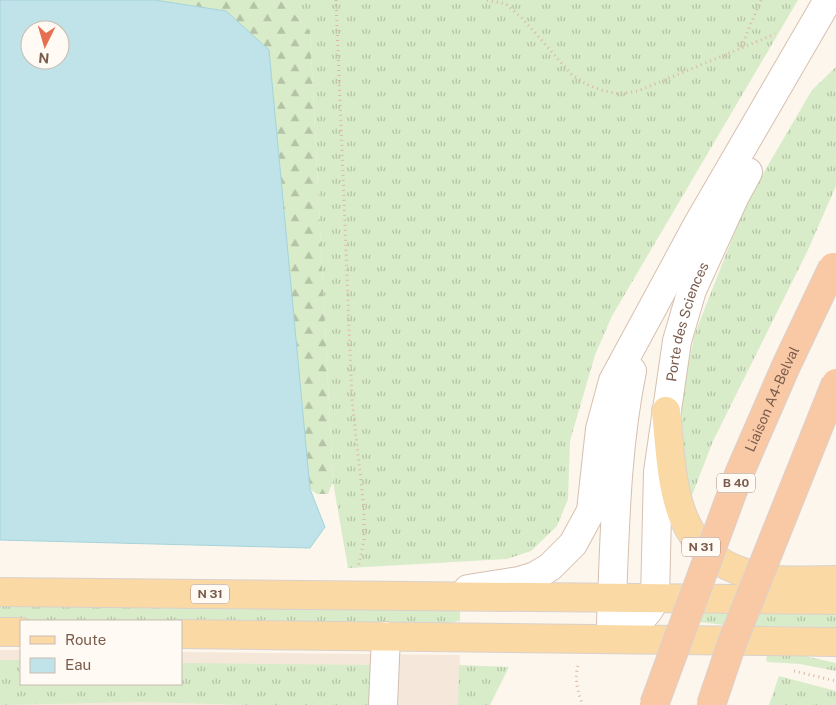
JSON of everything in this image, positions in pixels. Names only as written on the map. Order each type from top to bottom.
[{"type":"highway","name":"Liaison A4-Belval","points":[[654,705],[739,474],[786,366],[833,267]]},
{"type":"highway","points":[[710,705],[732,642],[836,383]]},
{"type":"main road","name":"Porte des Sciences","points":[[420,596],[527,579],[550,567],[573,544],[592,511],[600,429],[613,381],[699,222],[828,0]]},
{"type":"main road","name":"Porte des Sciences","points":[[655,598],[658,472],[676,341],[692,290],[735,196],[836,22]]},
{"type":"main road","name":"Porte des Sciences","points":[[611,634],[620,447],[627,399],[642,328]]},
{"type":"main road","name":"N 31","points":[[666,411],[673,481],[684,521],[699,545],[716,560],[735,570],[767,579],[836,580]]},
{"type":"main road","name":"N 31","points":[[0,592],[836,600]]},
{"type":"main road","points":[[611,634],[636,622],[650,611],[655,598]]},
{"type":"main road","points":[[182,634],[436,637],[495,626],[752,641],[836,642]]},
{"type":"main road","points":[[0,632],[20,632]]},
{"type":"main road","points":[[383,705],[386,636]]},
{"type":"main road","points":[[752,641],[836,656]]},
{"type":"path","points":[[336,0],[352,400],[364,510],[364,540],[356,574]]},
{"type":"path","points":[[487,0],[506,4],[522,18],[572,75],[586,84],[601,90],[620,94],[638,91],[780,32]]},
{"type":"path","points":[[740,48],[762,0]]},
{"type":"path","points":[[581,659],[577,669],[577,686],[583,705]]},
{"type":"shaded area","points":[[0,650],[20,650],[20,685],[182,685],[182,652],[460,655],[458,705],[0,705]]},
{"type":"green space","points":[[155,0],[281,0],[310,31],[333,482],[328,494],[317,494],[310,489],[226,11]]},
{"type":"green space","points":[[281,0],[798,0],[612,316],[595,355],[570,441],[568,499],[557,526],[531,551],[507,559],[348,568],[333,482],[310,31]]},
{"type":"green space","points":[[836,67],[836,186],[807,252],[713,441],[691,498],[682,456],[682,398],[694,336],[746,203],[812,90]]},
{"type":"green space","points":[[0,605],[460,610],[460,621],[436,625],[182,622],[182,620],[0,620]]},
{"type":"green space","points":[[681,613],[836,614],[836,627],[733,626],[681,620]]},
{"type":"green space","points":[[800,655],[836,663],[836,671],[800,664],[767,662],[766,659],[767,656]]},
{"type":"green space","points":[[0,660],[20,660],[20,685],[182,685],[182,663],[373,665],[373,705],[252,705],[141,702],[0,705]]},
{"type":"green space","points":[[459,665],[509,667],[490,705],[458,705]]},
{"type":"green space","points":[[779,676],[836,691],[836,705],[769,705]]},
{"type":"water","points":[[0,0],[155,0],[226,11],[269,50],[310,489],[325,527],[310,548],[0,540]]}]
